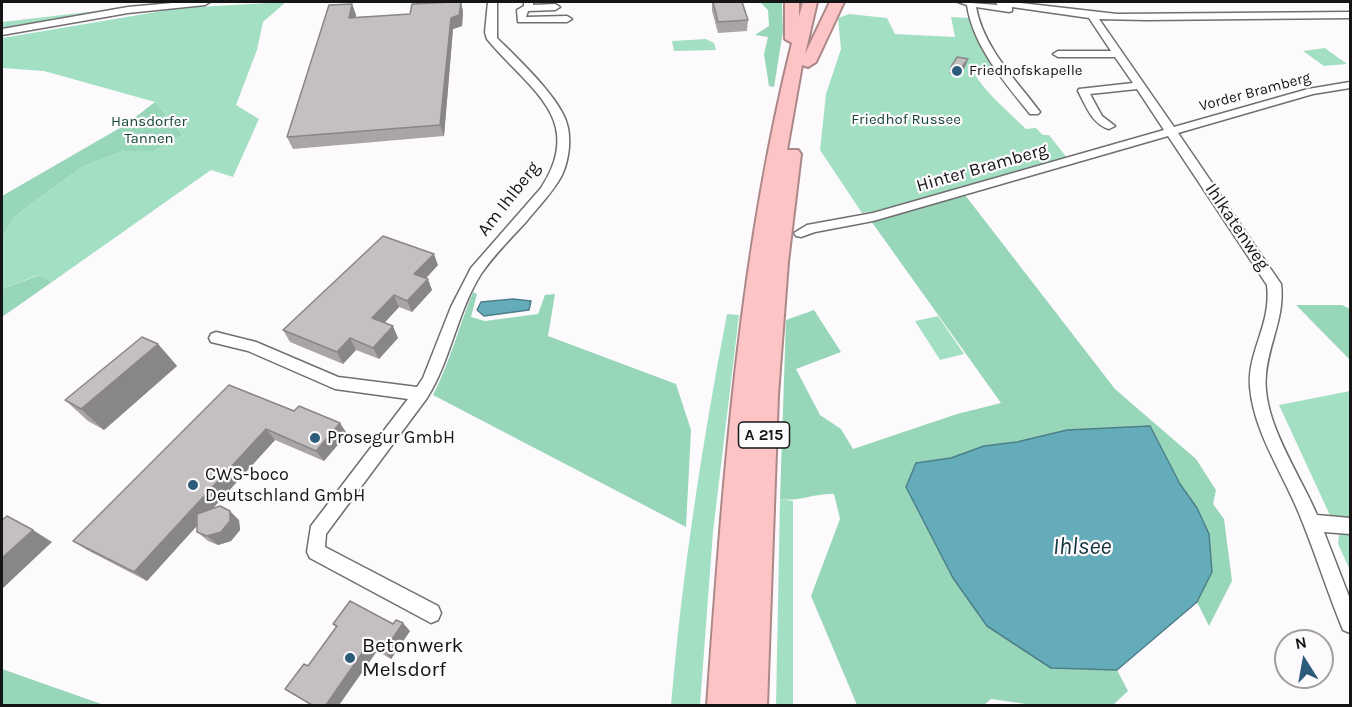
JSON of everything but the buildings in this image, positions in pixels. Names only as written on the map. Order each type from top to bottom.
[{"type":"highway","points":[[792,2],[790,26],[801,62]]},
{"type":"highway","name":"A 215","points":[[750,705],[766,395],[801,62],[810,2]]},
{"type":"highway","name":"A 215","points":[[723,705],[735,523],[754,319],[774,170],[801,62],[823,2]]},
{"type":"highway","points":[[801,62],[837,2]]},
{"type":"street","points":[[2,32],[128,10],[205,2]]},
{"type":"street","name":"Am Ihlberg","points":[[431,613],[316,552],[316,532],[430,380],[458,307],[476,271],[545,191],[556,174],[563,152],[562,124],[557,112],[522,69],[492,39],[490,32],[492,2]]},
{"type":"street","points":[[967,2],[1094,18],[1115,13],[1348,17]]},
{"type":"street","points":[[967,2],[993,56],[1008,80],[1034,112]]},
{"type":"street","points":[[999,2],[1094,18]]},
{"type":"street","points":[[555,7],[528,5],[522,10],[520,20],[567,19]]},
{"type":"street","name":"Ihlkatenweg","points":[[1094,18],[1172,130],[1274,284],[1276,302],[1259,372],[1258,386],[1271,430],[1350,623]]},
{"type":"street","points":[[1058,54],[1117,54]]},
{"type":"street","name":"Vorder Bramberg","points":[[1172,130],[1312,91],[1348,85]]},
{"type":"street","points":[[1109,126],[1098,118],[1083,91],[1140,86]]},
{"type":"street","name":"Hinter Bramberg","points":[[801,233],[812,228],[873,217],[974,190],[1172,130]]},
{"type":"street","points":[[216,338],[251,346],[352,387],[421,394]]},
{"type":"street","points":[[1311,523],[1350,526]]},
{"type":"green space","points":[[286,2],[263,22],[257,50],[236,105],[259,119],[233,177],[211,170],[52,282],[39,275],[2,289],[2,238],[15,216],[82,167],[124,151],[154,151],[183,135],[155,102],[44,71],[2,68],[2,38],[180,8]]},
{"type":"green space","points":[[760,2],[782,3],[783,31],[774,87],[769,86],[764,54],[768,37],[755,35],[769,26],[768,10]]},
{"type":"green space","points":[[97,11],[2,28],[2,22]]},
{"type":"green space","name":"Friedhof Russee","points":[[849,14],[887,18],[895,34],[955,37],[951,17],[971,18],[993,66],[973,70],[977,77],[989,93],[1026,129],[1036,128],[1043,135],[1049,135],[1068,159],[879,211],[862,213],[820,150],[826,94],[841,49],[838,18]]},
{"type":"green space","points":[[706,39],[714,43],[716,50],[674,51],[672,41]]},
{"type":"green space","points":[[1325,48],[1347,64],[1324,66],[1303,51]]},
{"type":"green space","name":"Hansdorfer Tannen","points":[[155,102],[183,135],[154,151],[124,151],[82,167],[15,216],[2,238],[2,196],[125,125]]},
{"type":"green space","points":[[965,195],[1115,389],[1196,459],[1216,490],[1213,504],[1224,519],[1232,581],[1209,626],[1197,602],[1212,572],[1197,508],[1180,484],[1150,426],[1067,430],[1017,442],[984,446],[951,458],[916,463],[929,531],[953,578],[987,626],[1051,668],[1117,670],[1128,691],[1113,705],[1040,706],[991,699],[984,705],[857,705],[811,596],[840,519],[834,494],[780,499],[786,320],[814,310],[841,352],[796,369],[820,415],[841,429],[853,449],[957,414],[1001,403],[871,221]]},
{"type":"green space","points":[[40,275],[52,282],[2,317],[2,289]]},
{"type":"green space","points":[[473,292],[477,294],[471,317],[485,321],[538,314],[545,295],[555,294],[548,336],[676,384],[691,430],[686,527],[433,395]]},
{"type":"green space","points":[[1296,305],[1342,305],[1350,309],[1350,360]]},
{"type":"green space","points":[[727,314],[739,315],[713,532],[700,705],[671,705],[694,509]]},
{"type":"green space","points":[[938,316],[964,354],[940,360],[915,321]]},
{"type":"green space","points":[[1350,391],[1350,570],[1338,544],[1339,535],[1279,405]]},
{"type":"green space","points":[[780,499],[793,501],[793,705],[776,705]]},
{"type":"green space","points":[[2,669],[104,705],[2,705]]},
{"type":"water","points":[[513,299],[531,301],[529,310],[484,316],[477,310],[481,302]]},
{"type":"water","name":"Ihlsee","points":[[1150,426],[1180,484],[1197,508],[1209,534],[1212,572],[1197,602],[1117,670],[1051,668],[987,626],[953,578],[906,487],[916,463],[951,458],[984,446],[1017,442],[1067,430]]},
{"type":"place","name":"Friedhofskapelle","points":[[957,71]]},
{"type":"place","name":"Prosegur GmbH","points":[[315,438]]},
{"type":"place","name":"CWS-boco Deutschland GmbH","points":[[193,485]]},
{"type":"place","name":"Betonwerk Melsdorf","points":[[350,658]]}]
